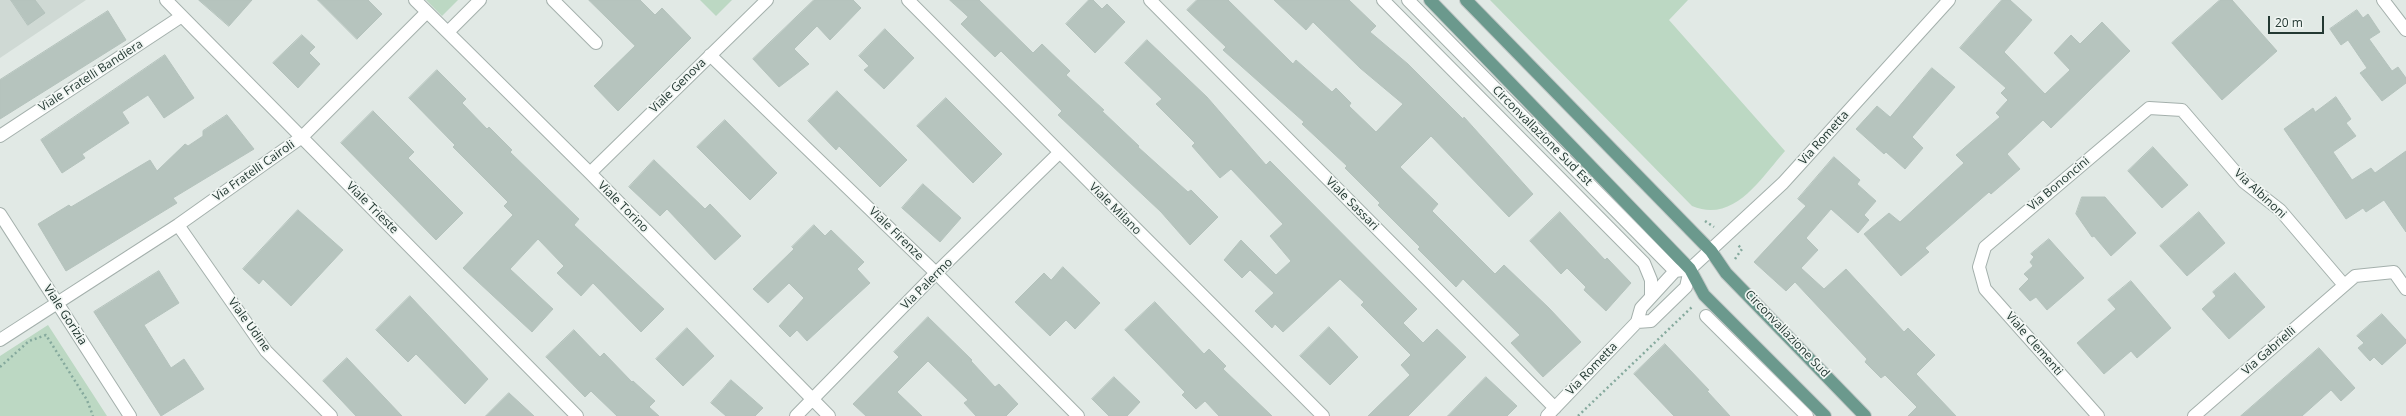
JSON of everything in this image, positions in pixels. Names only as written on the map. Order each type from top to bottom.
[{"type":"main road","name":"Circonvallazione Sud Est","points":[[1430,0],[1690,269]]},
{"type":"main road","points":[[1466,0],[1711,251]]},
{"type":"main road","name":"Circonvallazione Sud","points":[[1711,251],[1726,273],[1865,416]]},
{"type":"main road","points":[[1690,269],[1704,295],[1825,416]]},
{"type":"street","name":"Viale Trieste","points":[[166,0],[577,416]]},
{"type":"street","name":"Viale Torino","points":[[415,0],[590,173],[830,416]]},
{"type":"street","points":[[448,32],[480,0]]},
{"type":"street","points":[[553,0],[596,43]]},
{"type":"street","name":"Viale Genova","points":[[590,173],[767,0]]},
{"type":"street","name":"Viale Milano","points":[[908,0],[1323,416]]},
{"type":"street","name":"Viale Sassari","points":[[1150,0],[1551,412]]},
{"type":"street","points":[[1383,0],[1644,263],[1651,280],[1651,297]]},
{"type":"street","name":"Circonvallazione Sud Est","points":[[1408,0],[1675,271]]},
{"type":"street","name":"Via Rometta","points":[[1690,269],[1783,183],[1950,0]]},
{"type":"street","points":[[2383,0],[2406,30]]},
{"type":"street","name":"Via Fratelli Cairoli","points":[[0,340],[178,225],[302,137],[427,12]]},
{"type":"street","name":"Viale Fratelli Bandiera","points":[[0,136],[182,16]]},
{"type":"street","name":"Viale Firenze","points":[[710,55],[936,273],[1078,416]]},
{"type":"street","name":"Via Bononcini","points":[[1979,267],[1985,247],[2149,108]]},
{"type":"street","name":"Via Albinoni","points":[[2149,108],[2182,110],[2244,182],[2280,210],[2344,285]]},
{"type":"street","name":"Via Palermo","points":[[796,416],[936,273],[1059,153]]},
{"type":"street","name":"Viale Gorizia","points":[[0,214],[128,413]]},
{"type":"street","name":"Viale Udine","points":[[178,225],[266,351],[331,416]]},
{"type":"street","name":"Viale Clementi","points":[[1979,267],[1985,289],[2098,416]]},
{"type":"street","points":[[1637,322],[1651,321],[1686,287],[1690,269],[1675,271]]},
{"type":"street","name":"Via Rometta","points":[[1551,412],[1637,322],[1641,308],[1675,271]]},
{"type":"street","name":"Via Gabrielli","points":[[2194,416],[2355,276],[2394,272],[2406,289]]},
{"type":"street","points":[[1706,316],[1807,416]]},
{"type":"path","points":[[0,367],[29,341],[46,335],[87,400],[93,416]]},
{"type":"shaded area","points":[[0,0],[86,0],[0,58]]},
{"type":"green space","points":[[426,0],[458,0],[442,16]]},
{"type":"green space","points":[[700,0],[732,0],[716,16]]},
{"type":"green space","points":[[1490,0],[1688,0],[1669,20],[1785,151],[1756,185],[1734,204],[1721,209],[1707,210],[1692,206]]},
{"type":"green space","points":[[48,325],[107,416],[0,416],[0,356]]},
{"type":"building","points":[[11,0],[35,0],[45,13],[28,25]]},
{"type":"building","points":[[199,0],[252,0],[229,26]]},
{"type":"building","points":[[318,0],[368,0],[382,14],[357,39]]},
{"type":"building","points":[[589,0],[640,0],[655,15],[662,8],[691,38],[618,111],[594,86],[635,46]]},
{"type":"building","points":[[814,0],[853,0],[861,8],[830,40],[817,26],[794,49],[809,64],[779,87],[753,59]]},
{"type":"building","points":[[950,0],[979,0],[1033,53],[1042,44],[1070,71],[1066,75],[1104,110],[1102,111],[1139,146],[1138,147],[1188,192],[1191,190],[1218,217],[1190,245],[1161,212],[1058,115],[1062,111],[1001,51],[995,57],[961,24],[968,17]]},
{"type":"building","points":[[1089,0],[1093,0],[1102,9],[1107,4],[1125,22],[1095,53],[1066,24]]},
{"type":"building","points":[[1197,0],[1228,0],[1293,64],[1296,60],[1332,92],[1336,88],[1351,103],[1349,106],[1376,132],[1403,104],[1360,68],[1313,22],[1306,30],[1274,0],[1349,0],[1376,26],[1370,32],[1408,64],[1463,119],[1464,117],[1533,194],[1509,217],[1431,136],[1400,167],[1438,204],[1432,211],[1495,274],[1504,265],[1549,308],[1581,342],[1543,377],[1511,343],[1520,335],[1463,279],[1456,287],[1418,249],[1420,247],[1378,205],[1380,203],[1345,168],[1347,166],[1302,124],[1304,122],[1223,50],[1226,47],[1187,10]]},
{"type":"building","points":[[2002,0],[2010,0],[2032,20],[2004,52],[2045,94],[2070,70],[2054,53],[2071,35],[2080,44],[2102,22],[2130,51],[2051,128],[2043,120],[2007,154],[2020,169],[1991,194],[1989,192],[1925,248],[1929,252],[1901,276],[1864,234],[1889,213],[1900,222],[1964,163],[1956,155],[2000,117],[1996,113],[2008,100],[2001,93],[2006,88],[1960,48]]},
{"type":"building","points":[[2220,0],[2232,0],[2277,51],[2222,100],[2172,43]]},
{"type":"building","points":[[2357,10],[2363,18],[2368,14],[2380,32],[2369,39],[2392,71],[2398,67],[2406,78],[2406,83],[2382,101],[2360,73],[2367,68],[2348,40],[2341,45],[2330,29]]},
{"type":"building","points":[[108,11],[126,40],[0,119],[0,80]]},
{"type":"building","points":[[885,29],[914,58],[884,89],[864,70],[869,66],[859,56]]},
{"type":"building","points":[[302,35],[315,47],[309,53],[320,64],[298,88],[273,63]]},
{"type":"building","points":[[1147,40],[1207,97],[1266,165],[1270,161],[1417,309],[1403,323],[1423,343],[1437,329],[1466,357],[1408,416],[1368,416],[1410,375],[1401,365],[1411,355],[1361,305],[1364,302],[1340,279],[1283,332],[1275,324],[1272,328],[1255,311],[1274,293],[1250,270],[1242,278],[1224,260],[1241,240],[1276,275],[1291,261],[1270,236],[1283,224],[1231,169],[1220,178],[1192,146],[1195,143],[1156,104],[1162,99],[1125,63]]},
{"type":"building","points":[[165,55],[194,98],[164,118],[148,95],[122,112],[129,123],[82,154],[85,158],[62,173],[41,140]]},
{"type":"building","points":[[1932,68],[1955,87],[1912,137],[1923,148],[1905,169],[1886,152],[1884,154],[1856,129],[1877,106],[1890,117]]},
{"type":"building","points":[[437,70],[466,99],[462,103],[487,129],[489,127],[512,150],[510,152],[579,219],[574,225],[664,309],[641,332],[593,283],[581,296],[557,273],[564,266],[538,239],[510,269],[553,309],[532,332],[463,268],[513,215],[504,206],[508,202],[453,147],[455,145],[409,98]]},
{"type":"building","points":[[837,91],[907,160],[880,187],[839,146],[836,150],[808,121]]},
{"type":"building","points":[[2336,97],[2351,119],[2346,123],[2356,136],[2333,152],[2352,180],[2371,168],[2375,173],[2406,151],[2406,232],[2384,200],[2366,212],[2363,208],[2346,219],[2284,129],[2313,108],[2315,112]]},
{"type":"building","points":[[946,98],[1002,154],[973,183],[917,126]]},
{"type":"building","points":[[373,111],[414,152],[408,158],[463,213],[436,240],[341,143]]},
{"type":"building","points":[[227,115],[254,149],[173,198],[177,203],[66,271],[38,224],[69,205],[71,207],[150,160],[157,171],[185,144],[188,146],[203,136],[203,131]]},
{"type":"building","points":[[725,120],[777,173],[750,200],[697,147]]},
{"type":"building","points":[[2153,147],[2188,185],[2162,208],[2128,171]]},
{"type":"building","points":[[1834,157],[1860,180],[1857,184],[1876,201],[1864,215],[1869,220],[1858,233],[1831,209],[1806,238],[1818,250],[1801,268],[1824,289],[1846,269],[1904,332],[1908,328],[1935,355],[1916,374],[1956,416],[1908,416],[1917,407],[1885,375],[1881,378],[1865,362],[1867,359],[1795,282],[1786,291],[1754,262],[1806,206],[1798,199]]},
{"type":"building","points":[[654,160],[705,209],[710,204],[741,236],[715,260],[667,209],[660,216],[629,187]]},
{"type":"building","points":[[923,184],[961,218],[940,242],[902,208]]},
{"type":"building","points":[[2082,197],[2105,197],[2136,233],[2111,256],[2094,236],[2092,237],[2076,214]]},
{"type":"building","points":[[298,210],[343,250],[291,306],[263,279],[259,284],[243,269]]},
{"type":"building","points":[[1560,212],[1605,260],[1607,258],[1631,283],[1606,311],[1584,290],[1586,287],[1567,268],[1561,274],[1530,241]]},
{"type":"building","points":[[2199,212],[2225,243],[2187,276],[2160,246]]},
{"type":"building","points":[[814,225],[825,236],[831,230],[864,262],[857,269],[870,283],[807,341],[797,330],[790,337],[779,326],[804,298],[789,283],[768,303],[753,289],[794,249],[792,247]]},
{"type":"building","points":[[2049,239],[2084,278],[2047,310],[2036,297],[2030,301],[2019,289],[2029,279],[2024,274],[2033,266],[2030,262],[2034,257],[2031,254]]},
{"type":"building","points":[[1063,267],[1100,303],[1075,329],[1066,320],[1050,336],[1015,302],[1044,273],[1051,280]]},
{"type":"building","points":[[159,271],[179,303],[144,325],[171,368],[184,359],[204,389],[161,416],[94,312]]},
{"type":"building","points":[[2235,273],[2265,307],[2229,339],[2202,309],[2216,296],[2213,292]]},
{"type":"building","points":[[2131,281],[2171,328],[2137,358],[2131,351],[2104,374],[2077,343],[2116,309],[2108,300]]},
{"type":"building","points":[[410,296],[488,379],[465,404],[416,354],[408,362],[376,330]]},
{"type":"building","points":[[1155,302],[1204,354],[1209,349],[1226,366],[1223,369],[1272,416],[1219,416],[1205,401],[1196,409],[1182,395],[1185,392],[1125,330]]},
{"type":"building","points":[[2382,314],[2406,340],[2406,343],[2382,365],[2374,357],[2370,361],[2358,348],[2364,343],[2357,336]]},
{"type":"building","points":[[928,317],[972,360],[971,361],[995,387],[999,384],[1018,404],[1006,416],[976,416],[964,403],[968,400],[928,361],[897,392],[922,416],[866,416],[853,404],[899,357],[894,352]]},
{"type":"building","points":[[1329,327],[1358,357],[1330,385],[1300,356]]},
{"type":"building","points":[[687,328],[714,356],[683,386],[656,359]]},
{"type":"building","points":[[574,330],[600,357],[604,353],[632,382],[633,381],[655,401],[649,407],[659,416],[617,416],[591,391],[585,397],[546,357]]},
{"type":"building","points":[[1665,344],[1709,390],[1707,391],[1730,416],[1674,416],[1634,374]]},
{"type":"building","points":[[2319,348],[2355,388],[2341,401],[2331,390],[2302,416],[2241,416]]},
{"type":"building","points":[[347,358],[402,416],[356,416],[323,381]]},
{"type":"building","points":[[1114,377],[1140,402],[1127,416],[1109,416],[1092,399]]},
{"type":"building","points":[[1486,377],[1517,406],[1507,416],[1448,416]]},
{"type":"building","points":[[731,380],[763,408],[755,416],[726,416],[711,403]]},
{"type":"building","points":[[509,393],[534,416],[486,416]]}]
